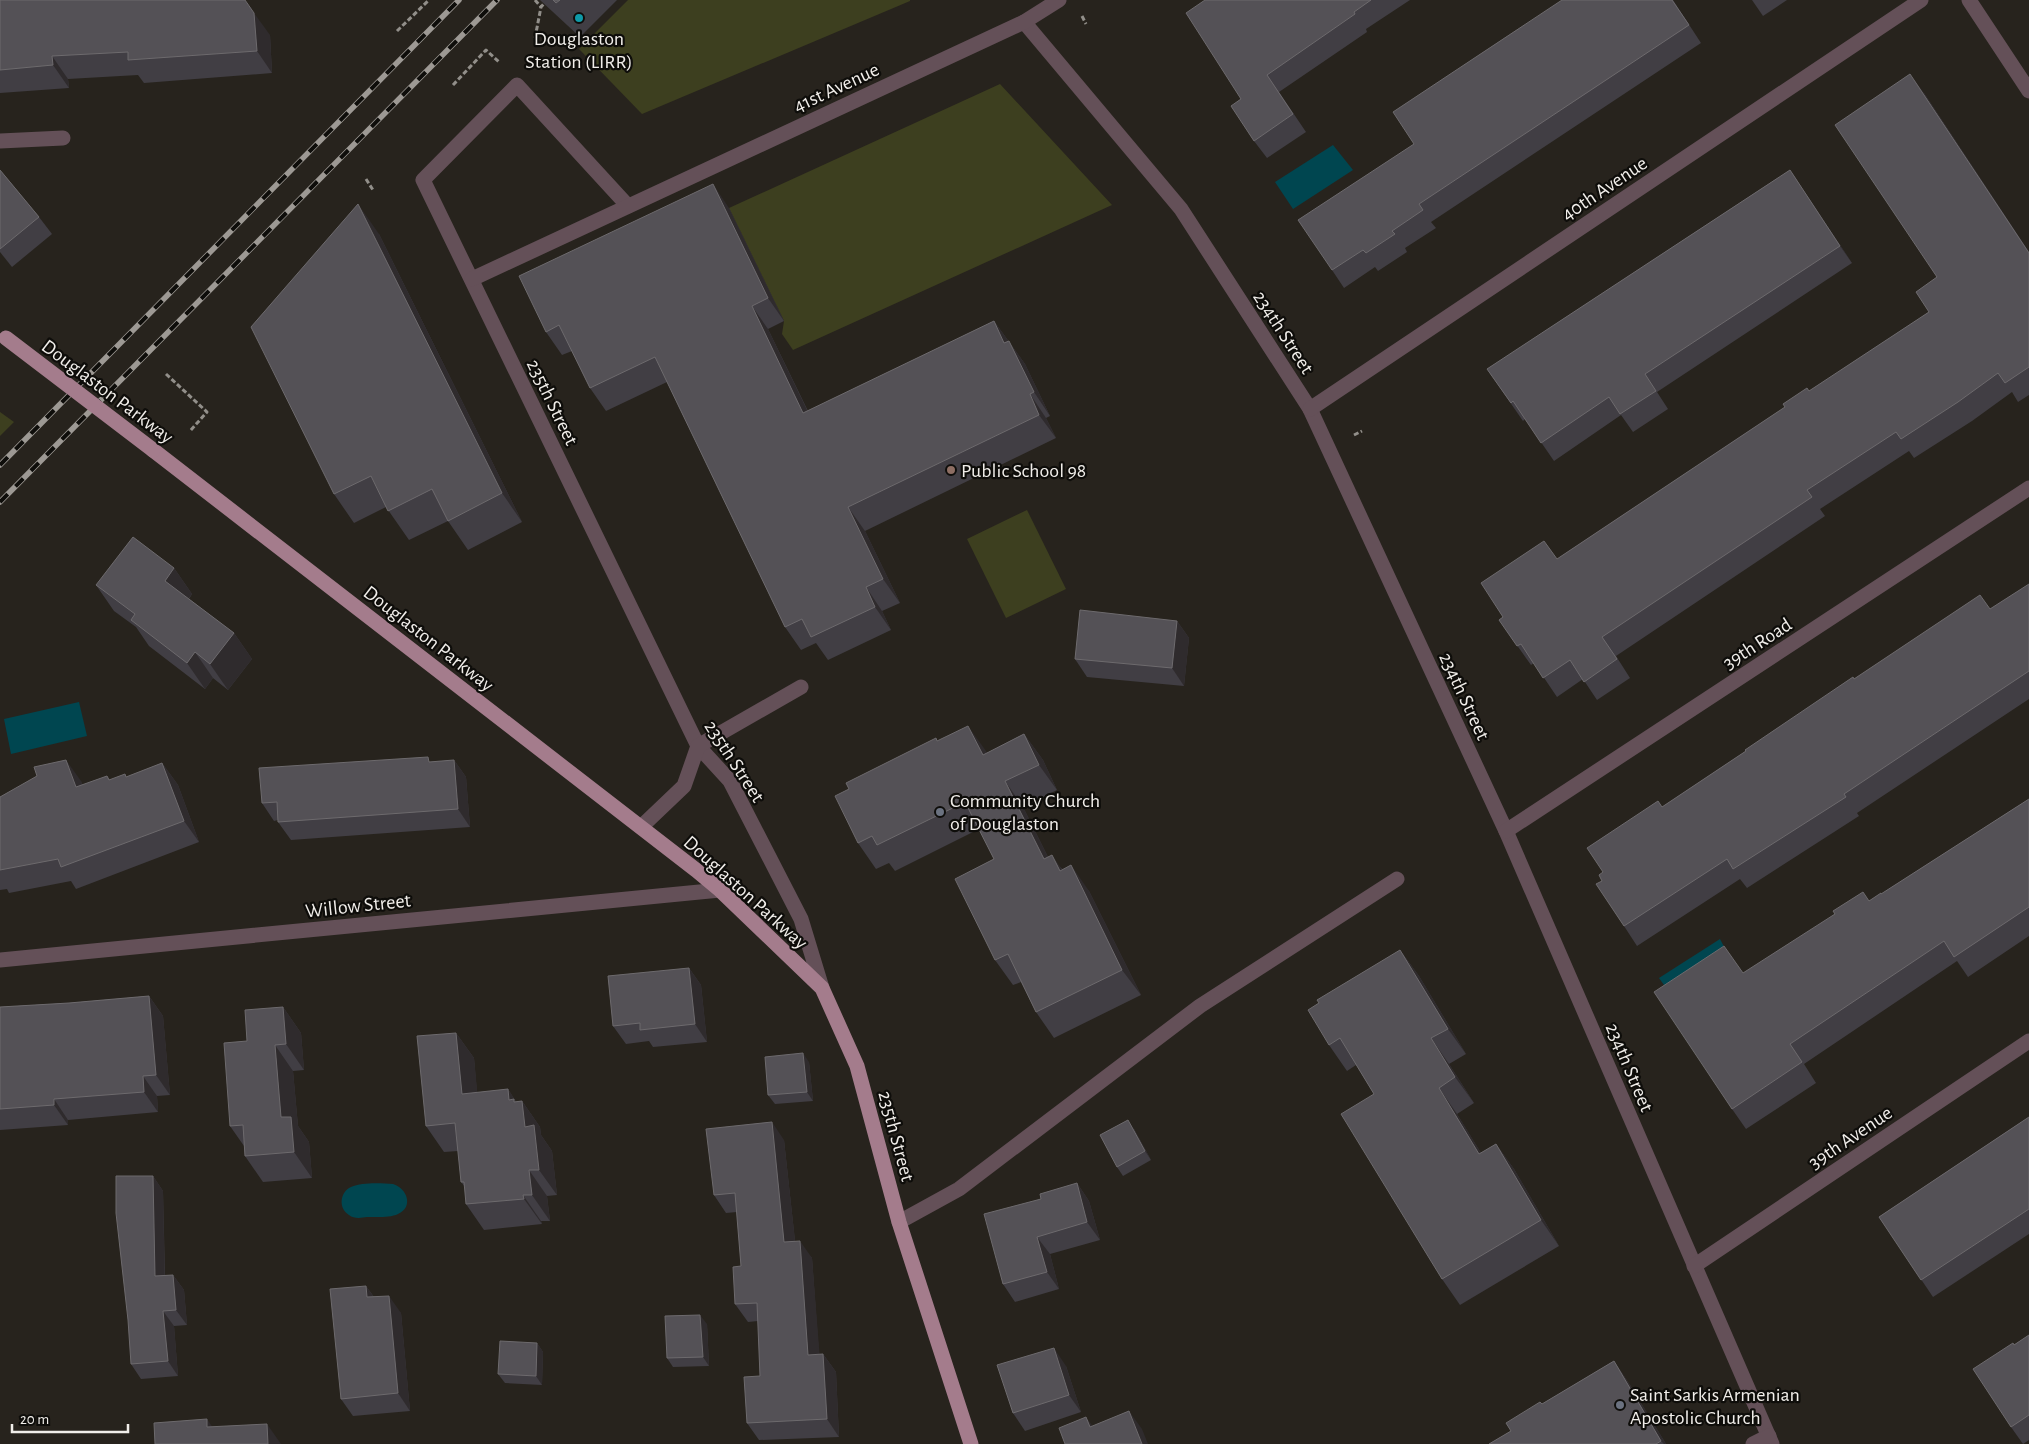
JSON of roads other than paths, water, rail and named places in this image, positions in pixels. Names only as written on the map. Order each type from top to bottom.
[{"type":"main road","name":"Douglaston Parkway","points":[[3,336],[641,827],[720,890],[822,988]]},
{"type":"main road","name":"235th Street","points":[[822,988],[857,1066],[899,1222],[971,1444]]},
{"type":"street","name":"41st Avenue","points":[[472,279],[1024,22],[1059,0]]},
{"type":"street","name":"40th Avenue","points":[[1310,409],[1921,0]]},
{"type":"street","points":[[1969,0],[2029,91]]},
{"type":"street","name":"234th Street","points":[[1024,22],[1181,209],[1310,409],[1506,831],[1770,1440]]},
{"type":"street","name":"235th Street","points":[[628,206],[517,86],[423,180],[698,746],[730,781],[801,919],[822,988]]},
{"type":"street","points":[[0,141],[63,138]]},
{"type":"street","name":"39th Road","points":[[1506,831],[2029,488]]},
{"type":"street","points":[[641,827],[684,786],[698,746],[801,687]]},
{"type":"street","points":[[899,1222],[959,1189],[1200,1006],[1397,879]]},
{"type":"street","name":"Willow Street","points":[[0,960],[720,890]]},
{"type":"street","name":"39th Avenue","points":[[1694,1266],[2029,1041]]},
{"type":"street","points":[[1753,1444],[1770,1440]]},
{"type":"water","points":[[1333,145],[1353,170],[1293,209],[1275,182]]},
{"type":"water","points":[[79,702],[87,736],[11,754],[4,719]]},
{"type":"water","points":[[1720,939],[1731,960],[1674,999],[1659,978]]},
{"type":"water","points":[[393,1184],[402,1189],[407,1198],[406,1207],[398,1214],[387,1217],[355,1218],[345,1212],[342,1200],[347,1189],[355,1185]]},
{"type":"railway","points":[[0,465],[459,0]]},
{"type":"railway","points":[[0,502],[497,0]]},
{"type":"place","name":"Douglaston Station (LIRR)","points":[[579,18]]},
{"type":"place","name":"Public School 98","points":[[951,470]]},
{"type":"place","name":"Community Church of Douglaston","points":[[940,812]]},
{"type":"place","name":"Saint Sarkis Armenian Apostolic Church","points":[[1620,1405]]}]
